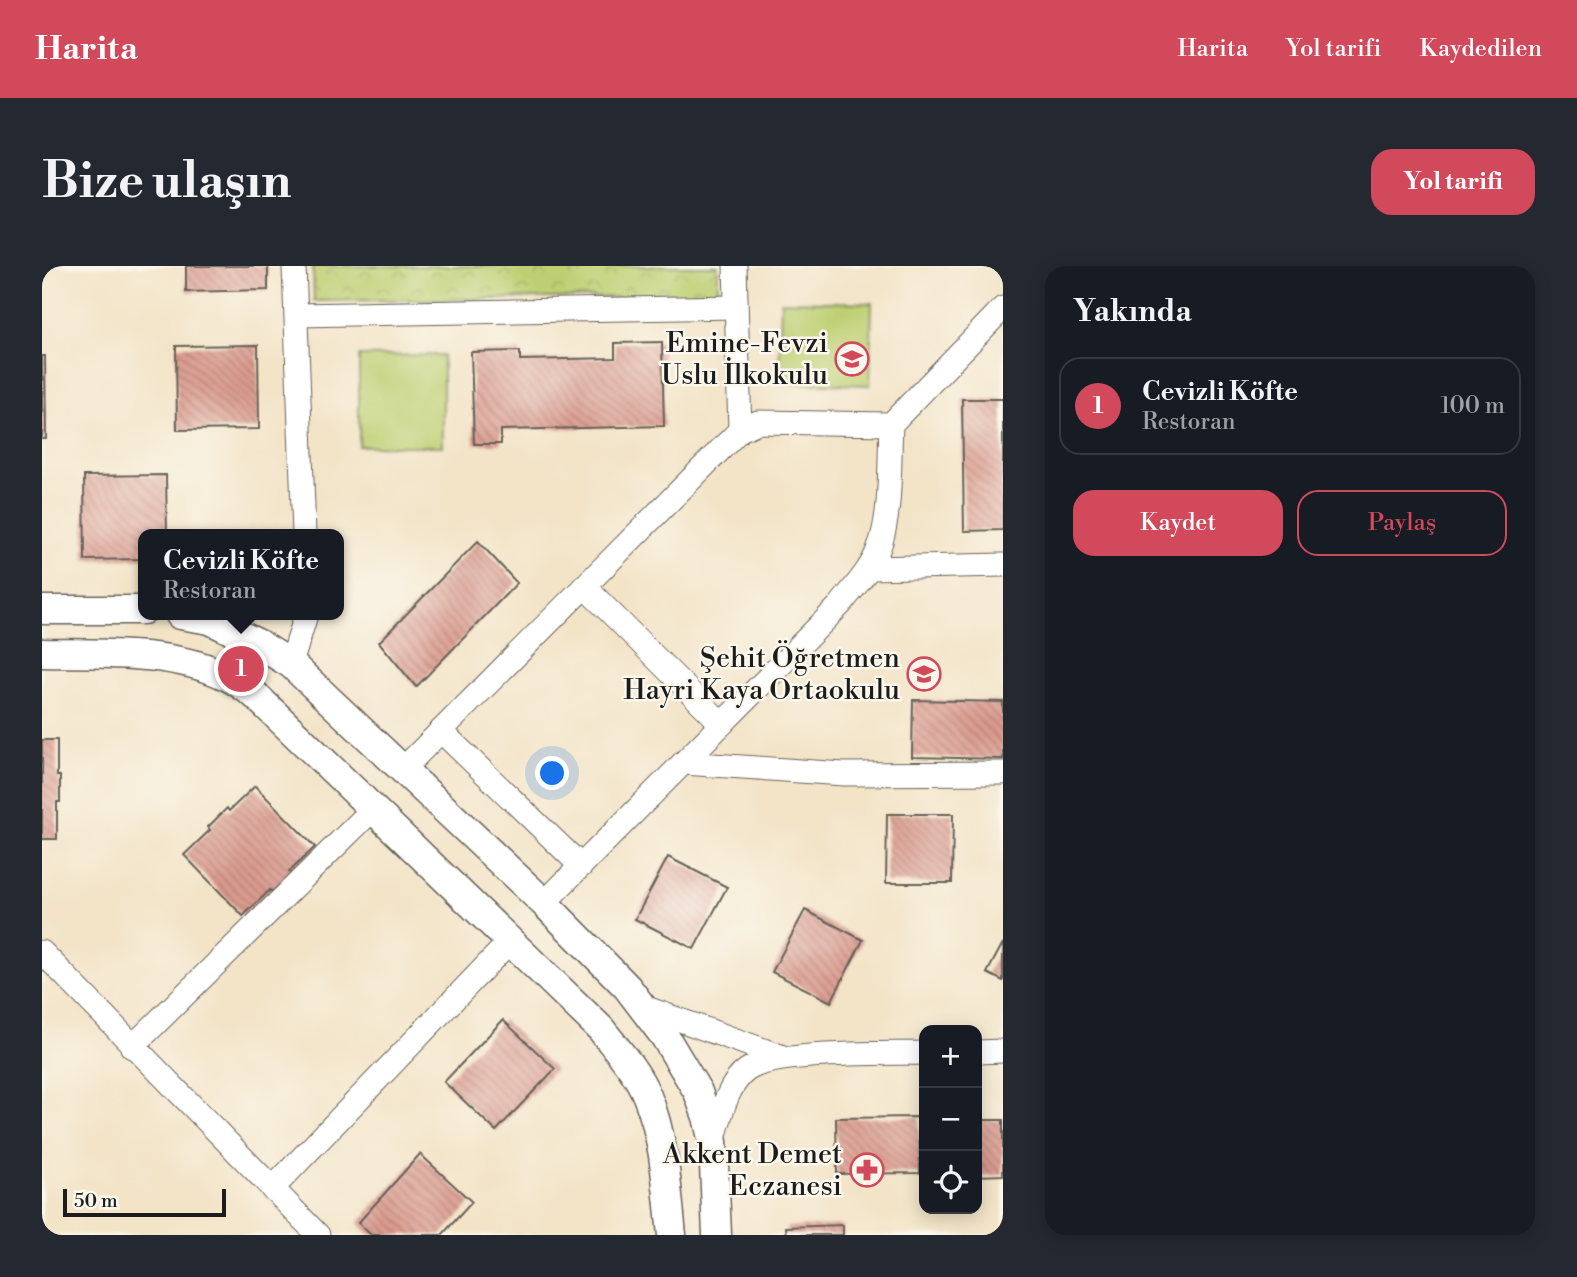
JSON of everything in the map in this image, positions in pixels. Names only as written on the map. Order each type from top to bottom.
[{"type":"main road","points":[[42,610],[138,610]]},
{"type":"main road","points":[[211,620],[291,664],[404,768],[627,987],[665,1037],[698,1092],[713,1142],[717,1235]]},
{"type":"main road","points":[[42,653],[141,654],[200,666],[227,676],[254,694],[601,1029],[638,1079],[647,1096],[664,1167],[672,1235]]},
{"type":"street","points":[[294,266],[304,529]]},
{"type":"street","points":[[735,266],[740,430]]},
{"type":"street","points":[[297,315],[736,307]]},
{"type":"street","points":[[544,903],[841,604],[869,568],[879,549],[886,524],[891,424],[1003,308]]},
{"type":"street","points":[[404,768],[740,430],[758,422],[891,424]]},
{"type":"street","points":[[869,568],[1003,565]]},
{"type":"street","points":[[584,586],[722,724]]},
{"type":"street","points":[[291,664],[304,620]]},
{"type":"street","points":[[441,731],[581,866]]},
{"type":"street","points":[[683,763],[844,774],[1003,773]]},
{"type":"street","points":[[132,1047],[373,809]]},
{"type":"street","points":[[272,1189],[510,942]]},
{"type":"street","points":[[42,952],[318,1235]]},
{"type":"street","points":[[641,1006],[786,1058]]},
{"type":"street","points":[[982,1052],[1003,1051]]},
{"type":"street","points":[[713,1142],[734,1083],[748,1069],[786,1058],[919,1053]]},
{"type":"green space","points":[[313,266],[718,266],[718,296],[314,301]]},
{"type":"green space","points":[[781,301],[872,303],[870,385],[779,383]]},
{"type":"green space","points":[[443,355],[443,446],[359,446],[359,356]]},
{"type":"building","points":[[186,266],[268,266],[268,290],[186,292]]},
{"type":"building","points":[[662,342],[664,426],[501,430],[501,444],[474,444],[471,352],[520,351],[520,360],[615,358],[615,343]]},
{"type":"building","points":[[258,345],[259,429],[177,430],[176,346]]},
{"type":"building","points":[[42,356],[45,356],[46,439],[42,439]]},
{"type":"building","points":[[962,399],[1003,399],[1003,530],[964,531]]},
{"type":"building","points":[[166,475],[167,529],[138,529],[138,559],[85,560],[84,476]]},
{"type":"building","points":[[478,541],[517,583],[416,687],[379,642]]},
{"type":"building","points":[[913,700],[1003,702],[1003,759],[912,757]]},
{"type":"building","points":[[42,740],[57,740],[60,802],[57,802],[57,839],[42,839]]},
{"type":"building","points":[[255,786],[315,847],[289,872],[291,874],[243,916],[184,855],[210,830],[208,827],[227,808],[229,811]]},
{"type":"building","points":[[887,814],[953,814],[952,883],[886,883]]},
{"type":"building","points":[[668,857],[727,887],[694,949],[635,919]]},
{"type":"building","points":[[805,910],[863,940],[831,1002],[772,972]]},
{"type":"building","points":[[1003,943],[1003,981],[987,973]]},
{"type":"building","points":[[503,1020],[555,1069],[496,1131],[444,1082]]},
{"type":"building","points":[[919,1117],[919,1173],[837,1174],[836,1118]]},
{"type":"building","points":[[982,1120],[1003,1120],[1003,1175],[982,1176]]},
{"type":"building","points":[[420,1154],[472,1202],[442,1235],[371,1235],[358,1223]]},
{"type":"building","points":[[843,1225],[843,1235],[787,1235],[786,1227]]},
{"type":"place","name":"Emine-Fevzi Uslu İlkokulu","points":[[852,359]]},
{"type":"place","name":"Cevizli Köfte","points":[[241,669]]},
{"type":"place","name":"Şehit Öğretmen Hayri Kaya Ortaokulu","points":[[924,674]]},
{"type":"place","name":"Akkent Demet Eczanesi","points":[[867,1170]]}]
